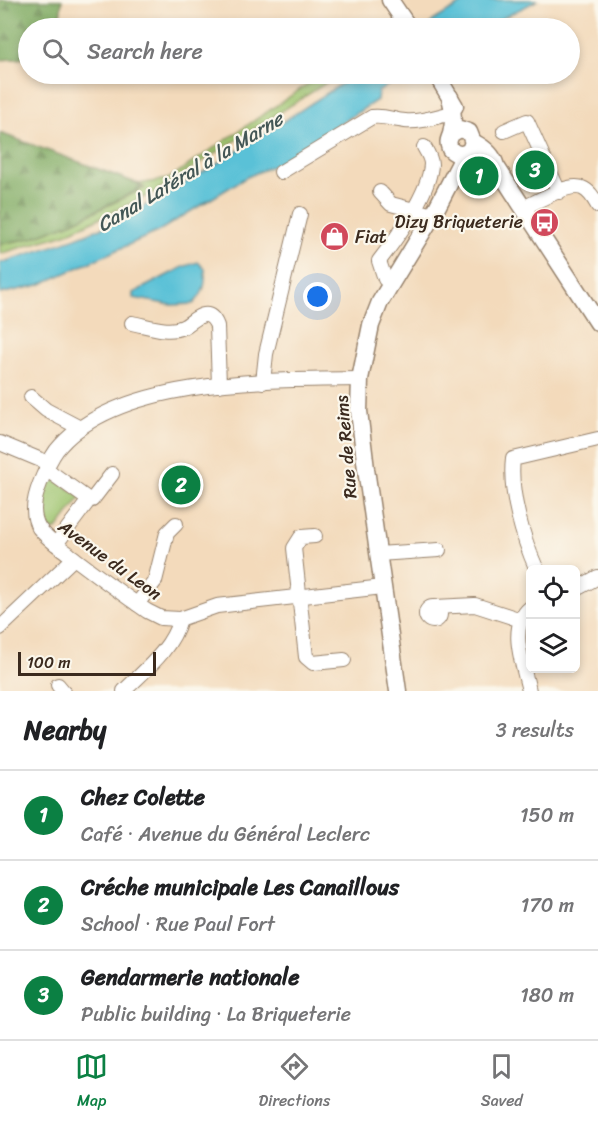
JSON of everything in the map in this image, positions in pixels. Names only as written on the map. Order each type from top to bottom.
[{"type":"main road","points":[[390,0],[402,18]]},
{"type":"main road","points":[[445,90],[461,144],[496,166],[598,323]]},
{"type":"main road","name":"Rue de Reims","points":[[398,691],[359,411],[360,379],[371,325],[380,302],[433,215],[459,165],[461,144]]},
{"type":"street","points":[[281,172],[372,117],[381,116],[405,121],[445,90]]},
{"type":"street","points":[[504,131],[527,121],[559,192]]},
{"type":"street","points":[[391,284],[385,279],[379,261],[414,210],[429,173],[431,161],[424,147]]},
{"type":"street","points":[[523,208],[569,187],[581,187],[590,194],[598,206]]},
{"type":"street","points":[[380,192],[391,204],[433,215]]},
{"type":"street","points":[[263,382],[266,354],[300,213]]},
{"type":"street","points":[[132,323],[173,330],[184,327],[204,315],[215,320],[219,385]]},
{"type":"street","name":"Avenue du Leon","points":[[180,619],[161,618],[137,604],[74,558],[40,529],[35,517],[35,498],[47,466],[59,446],[80,428],[105,414],[141,399],[219,385],[360,379]]},
{"type":"street","points":[[31,397],[46,410],[80,428]]},
{"type":"street","points":[[535,565],[527,549],[518,511],[512,469],[513,459],[598,439]]},
{"type":"street","points":[[0,443],[47,466],[88,500]]},
{"type":"street","points":[[56,544],[88,500],[92,500],[112,474]]},
{"type":"street","points":[[137,604],[155,581],[167,533],[176,524]]},
{"type":"street","points":[[315,536],[301,537],[294,548],[306,657],[313,663],[344,660]]},
{"type":"street","points":[[378,554],[439,550]]},
{"type":"street","points":[[0,628],[74,558]]},
{"type":"street","points":[[580,588],[596,583]]},
{"type":"street","points":[[124,691],[168,646],[176,633],[180,619],[217,606],[383,587]]},
{"type":"street","points":[[435,607],[475,605],[521,620]]},
{"type":"street","points":[[526,614],[521,620],[518,634],[529,691]]},
{"type":"green space","points":[[0,0],[62,0],[60,18],[18,18],[18,59],[0,60]]},
{"type":"green space","points":[[308,84],[324,84],[153,193],[65,234],[0,254],[0,244],[31,238],[73,222],[145,188],[139,184],[168,179]]},
{"type":"green space","points":[[0,133],[139,184],[142,188],[73,222],[31,238],[0,244]]},
{"type":"green space","points":[[57,480],[81,497],[57,529],[52,531],[44,521],[42,508],[48,483]]},
{"type":"water","points":[[468,0],[538,0],[503,18],[437,18]]},
{"type":"water","points":[[341,84],[390,84],[378,92],[377,100],[283,161],[245,178],[157,232],[39,285],[0,294],[0,263],[85,235],[112,223],[236,152]]},
{"type":"water","points":[[198,262],[205,269],[205,284],[200,296],[193,304],[171,305],[133,298],[133,293],[183,267]]},
{"type":"place","name":"Gendarmerie nationale","points":[[535,170]]},
{"type":"place","name":"Chez Colette","points":[[479,176]]},
{"type":"place","name":"Dizy Briqueterie","points":[[544,222]]},
{"type":"place","name":"Fiat","points":[[334,237]]},
{"type":"place","name":"Créche municipale Les Canaillous","points":[[181,485]]},
{"type":"water label","name":"Canal Latéral à la Marne","points":[[190,172]]}]
